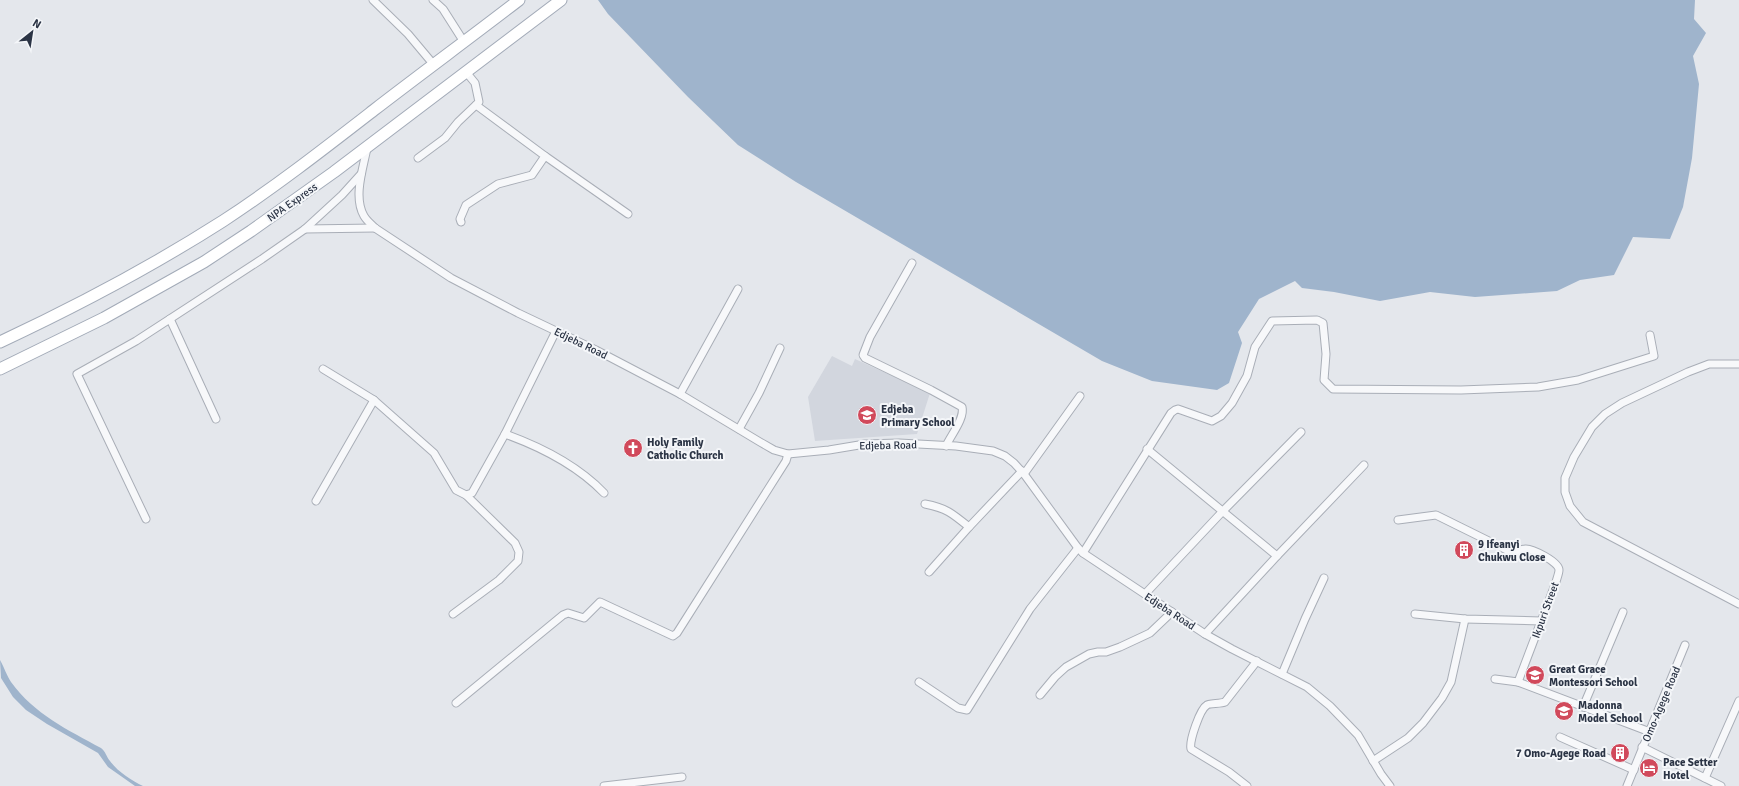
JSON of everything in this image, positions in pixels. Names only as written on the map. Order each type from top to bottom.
[{"type":"main road","points":[[0,342],[125,279],[218,224],[296,170],[519,0]]},
{"type":"main road","name":"NPA Express","points":[[0,369],[104,318],[204,262],[251,231],[367,148],[561,0]]},
{"type":"street","points":[[373,0],[408,34],[434,65]]},
{"type":"street","points":[[433,0],[443,9],[464,42]]},
{"type":"street","points":[[418,158],[445,138],[458,122],[479,102],[475,83],[466,72]]},
{"type":"street","points":[[476,105],[545,156],[628,214]]},
{"type":"street","name":"Edjeba Road","points":[[367,148],[362,174],[359,203],[364,217],[375,228],[451,278],[518,314],[596,350],[680,394],[774,450],[788,454],[829,450],[865,444],[900,443],[993,451],[1005,456],[1023,472],[1080,550],[1206,634],[1307,687],[1330,706],[1358,735],[1390,786]]},
{"type":"street","points":[[462,222],[460,219],[468,203],[498,184],[532,175],[545,156]]},
{"type":"street","points":[[146,519],[77,374],[136,341],[262,259],[305,229],[342,195],[362,174]]},
{"type":"street","points":[[305,229],[375,228]]},
{"type":"street","points":[[912,263],[870,337],[863,355],[865,358],[962,407],[963,411],[946,446]]},
{"type":"street","points":[[680,394],[738,289]]},
{"type":"street","points":[[170,319],[216,419]]},
{"type":"street","points":[[919,682],[958,708],[967,710],[1030,609],[1080,550],[1174,410],[1178,409],[1212,421],[1221,416],[1232,403],[1247,376],[1255,347],[1272,321],[1317,320],[1323,323],[1326,354],[1324,380],[1333,389],[1461,390],[1538,387],[1578,380],[1654,356],[1650,335]]},
{"type":"street","points":[[466,495],[472,493],[505,434],[556,331]]},
{"type":"street","points":[[739,429],[760,393],[780,348]]},
{"type":"street","points":[[1739,364],[1708,364],[1629,400],[1605,414],[1592,427],[1574,457],[1565,478],[1565,492],[1570,506],[1583,522],[1739,604]]},
{"type":"street","points":[[323,369],[374,400],[434,453],[456,490],[466,495],[514,543],[519,552],[518,561],[499,580],[453,614]]},
{"type":"street","points":[[929,572],[969,527],[1023,472],[1080,396]]},
{"type":"street","points":[[316,501],[374,400]]},
{"type":"street","points":[[1145,594],[1222,512],[1301,432]]},
{"type":"street","points":[[505,434],[572,466],[590,479],[604,493]]},
{"type":"street","points":[[1147,449],[1277,556]]},
{"type":"street","points":[[456,703],[563,614],[568,613],[584,618],[600,602],[672,636],[677,633],[747,525],[786,461],[788,454]]},
{"type":"street","points":[[1206,634],[1277,556],[1364,465]]},
{"type":"street","points":[[924,504],[940,506],[951,512],[969,527]]},
{"type":"street","name":"Ikpuri Street","points":[[1398,520],[1436,515],[1513,553],[1528,549],[1553,561],[1560,569],[1518,682]]},
{"type":"street","points":[[1282,674],[1324,578]]},
{"type":"street","points":[[1040,695],[1055,676],[1066,667],[1089,654],[1106,652],[1150,633],[1172,612]]},
{"type":"street","points":[[1583,707],[1623,612]]},
{"type":"street","points":[[1415,614],[1466,619],[1541,621]]},
{"type":"street","points":[[1373,761],[1408,738],[1423,723],[1442,698],[1451,682],[1466,619]]},
{"type":"street","name":"Omo-Agege Road","points":[[1627,786],[1685,645]]},
{"type":"street","points":[[1247,786],[1192,749],[1190,746],[1195,727],[1205,706],[1226,702],[1257,661]]},
{"type":"street","points":[[1495,679],[1518,682],[1650,732]]},
{"type":"street","points":[[1705,778],[1739,701]]},
{"type":"street","points":[[1560,736],[1634,770]]},
{"type":"street","points":[[1642,747],[1721,786]]},
{"type":"street","points":[[604,786],[682,777]]},
{"type":"shaded area","name":"Edjeba Primary School","points":[[832,356],[852,366],[855,359],[930,393],[917,434],[815,441],[808,397]]},
{"type":"water","points":[[598,0],[1695,0],[1694,19],[1706,33],[1693,56],[1699,84],[1692,158],[1683,207],[1670,239],[1633,237],[1614,275],[1580,280],[1557,291],[1475,297],[1430,292],[1380,301],[1334,292],[1302,288],[1295,281],[1259,299],[1238,332],[1242,343],[1229,383],[1217,390],[1152,381],[1102,361],[796,182],[738,145],[688,97],[608,14]]},
{"type":"water","points":[[0,660],[11,682],[30,703],[52,720],[101,748],[110,761],[121,772],[143,786],[135,786],[108,767],[98,753],[47,724],[26,710],[13,697],[1,678]]},
{"type":"place","name":"Edjeba Primary School","points":[[867,415]]},
{"type":"place","name":"Holy Family Catholic Church","points":[[633,448]]},
{"type":"place","name":"9 Ifeanyi Chukwu Close","points":[[1464,550]]},
{"type":"place","name":"Great Grace Montessori School","points":[[1535,675]]},
{"type":"place","name":"Madonna Model School","points":[[1564,711]]},
{"type":"place","name":"7 Omo-Agege Road","points":[[1620,753]]},
{"type":"place","name":"Pace Setter Hotel","points":[[1649,768]]}]
